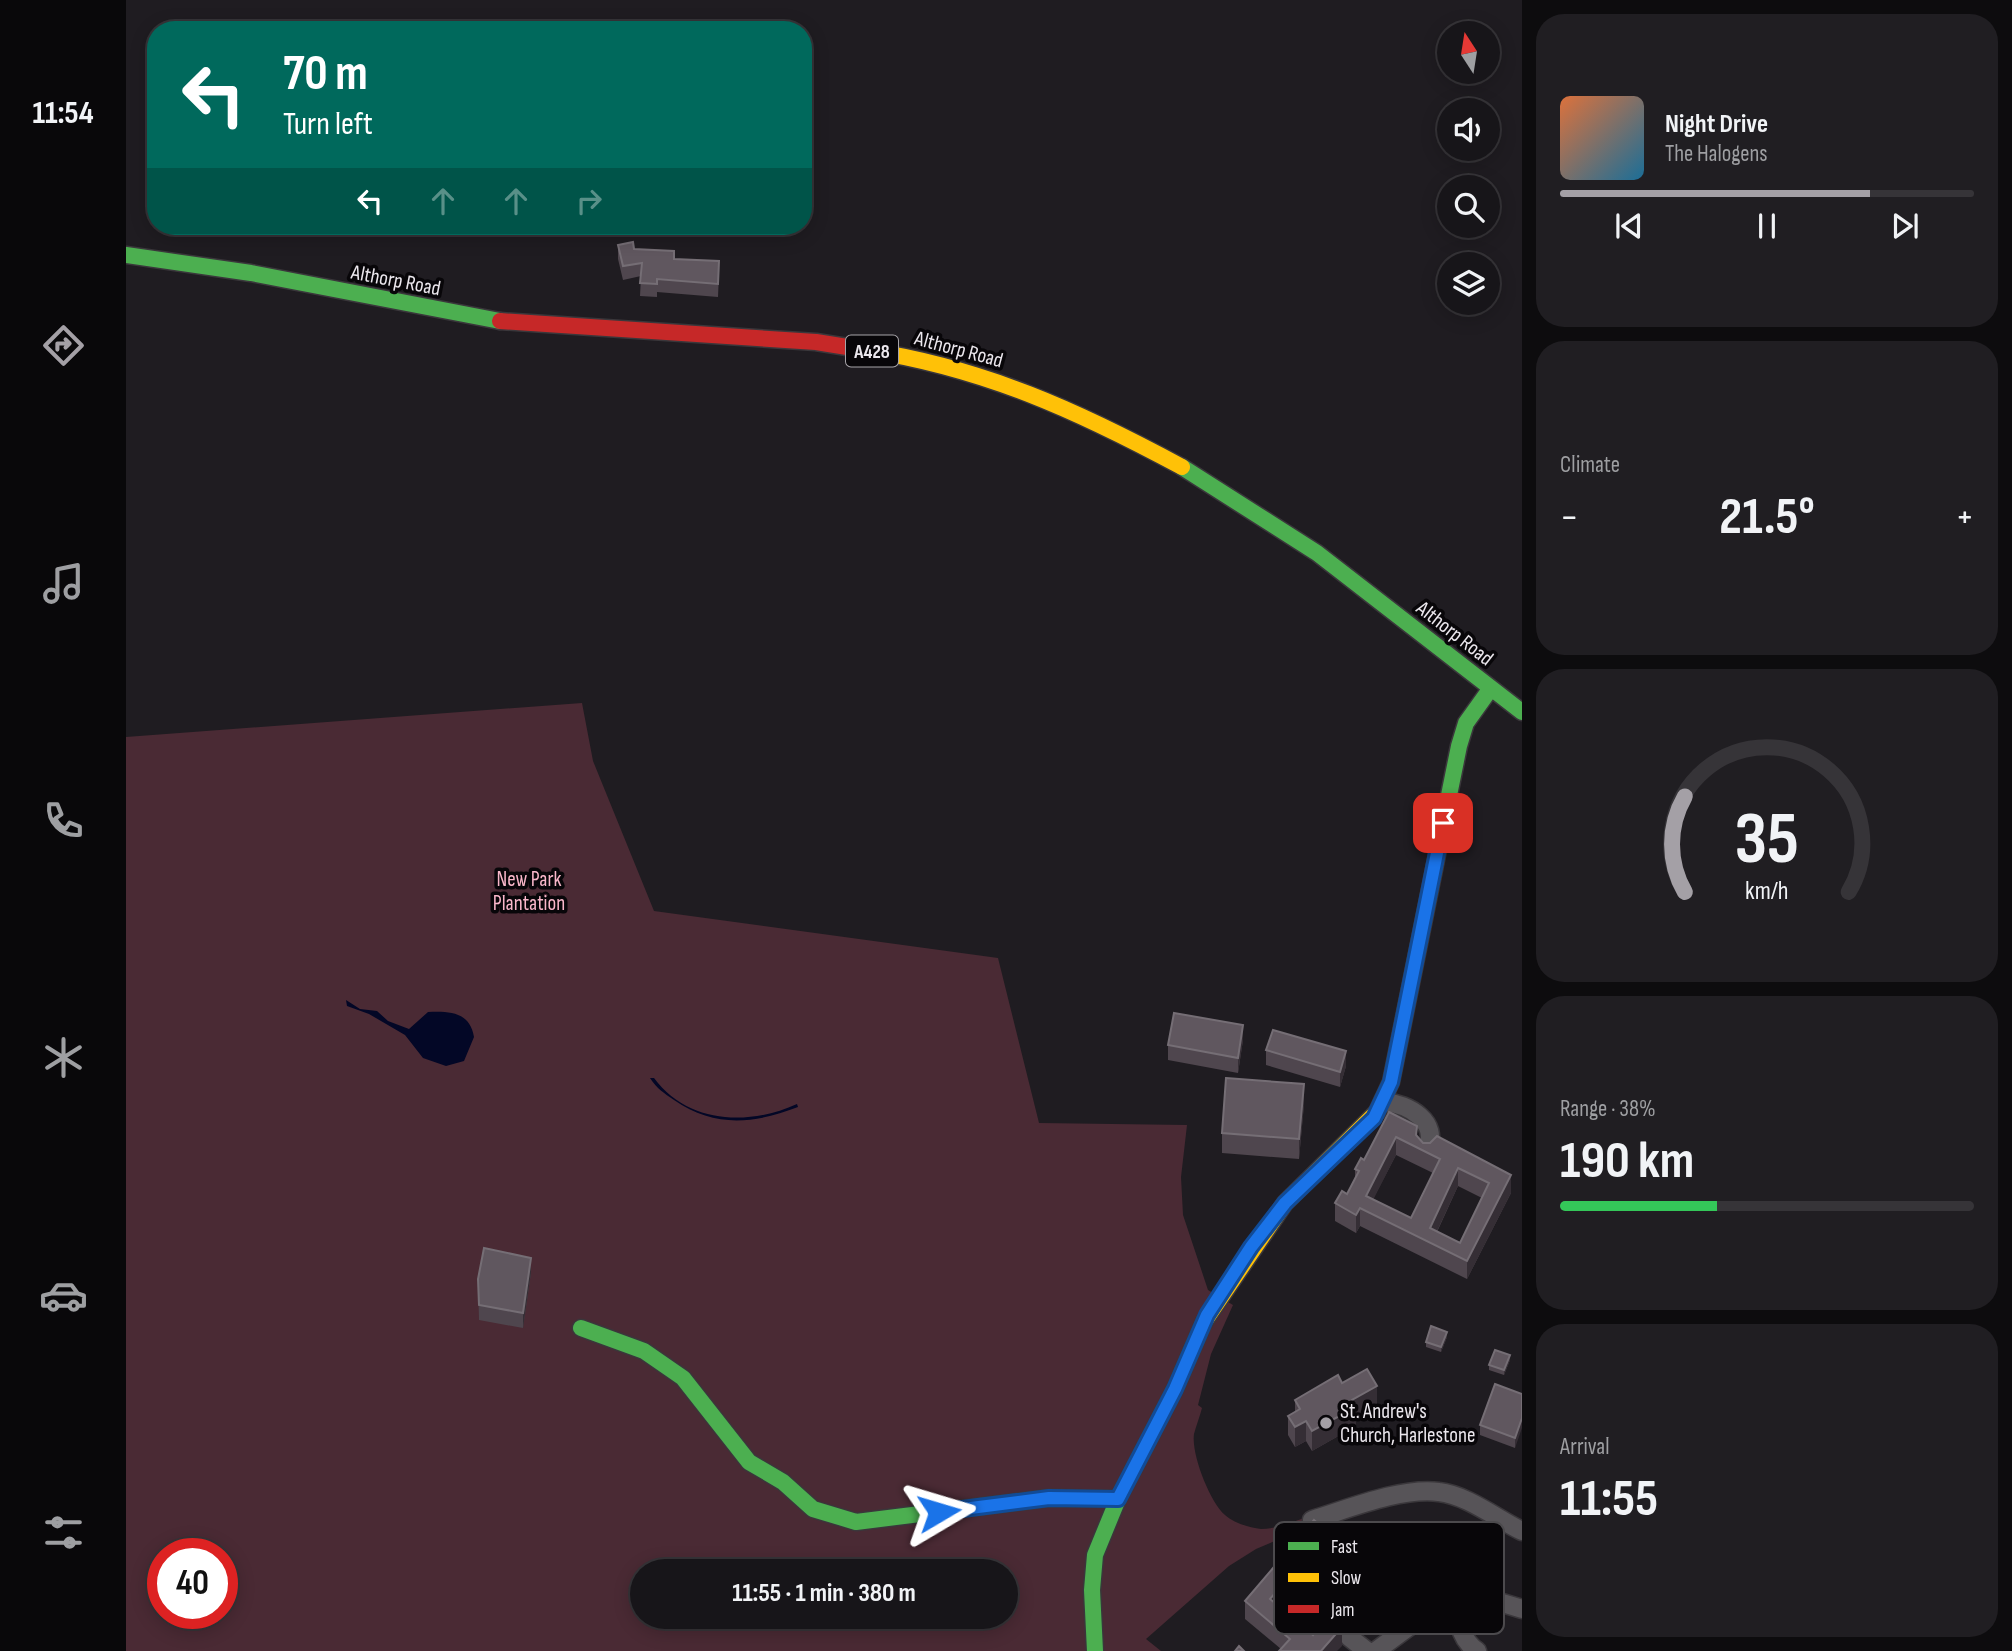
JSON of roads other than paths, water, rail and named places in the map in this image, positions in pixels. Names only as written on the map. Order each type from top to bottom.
[{"type":"street","name":"Althorp Road","points":[[126,255],[251,273],[494,321],[816,342],[927,359],[1030,391],[1120,434],[1209,482],[1317,553],[1522,712]]},
{"type":"street","points":[[1095,1651],[1092,1590],[1095,1555],[1118,1499],[1175,1389],[1207,1315],[1251,1247],[1285,1203],[1362,1132],[1384,1102],[1391,1082],[1459,746],[1466,723],[1492,688]]},
{"type":"street","points":[[1384,1102],[1404,1106],[1428,1125],[1432,1135],[1427,1150]]},
{"type":"street","points":[[581,1328],[643,1351],[683,1378],[749,1462],[783,1482],[813,1509],[856,1522],[1049,1498],[1118,1499]]},
{"type":"street","points":[[1312,1520],[1371,1501],[1415,1492],[1439,1492],[1458,1498],[1522,1531]]},
{"type":"street","points":[[1504,1604],[1522,1609]]},
{"type":"street","points":[[1376,1651],[1399,1634]]},
{"type":"street","points":[[1462,1634],[1468,1644],[1477,1651]]},
{"type":"street","points":[[1349,1637],[1367,1651]]},
{"type":"water","points":[[346,1000],[360,1009],[377,1011],[388,1021],[409,1029],[428,1012],[458,1015],[468,1022],[474,1037],[464,1061],[446,1066],[423,1058],[405,1035],[369,1014],[347,1006]]},
{"type":"water","points":[[650,1078],[654,1078],[684,1105],[720,1116],[759,1116],[797,1104],[798,1107],[750,1120],[719,1119],[689,1109],[661,1090]]},
{"type":"place","name":"St. Andrew's Church, Harlestone","points":[[1326,1423]]},
{"type":"park label","name":"New Park Plantation","points":[[529,891]]}]
